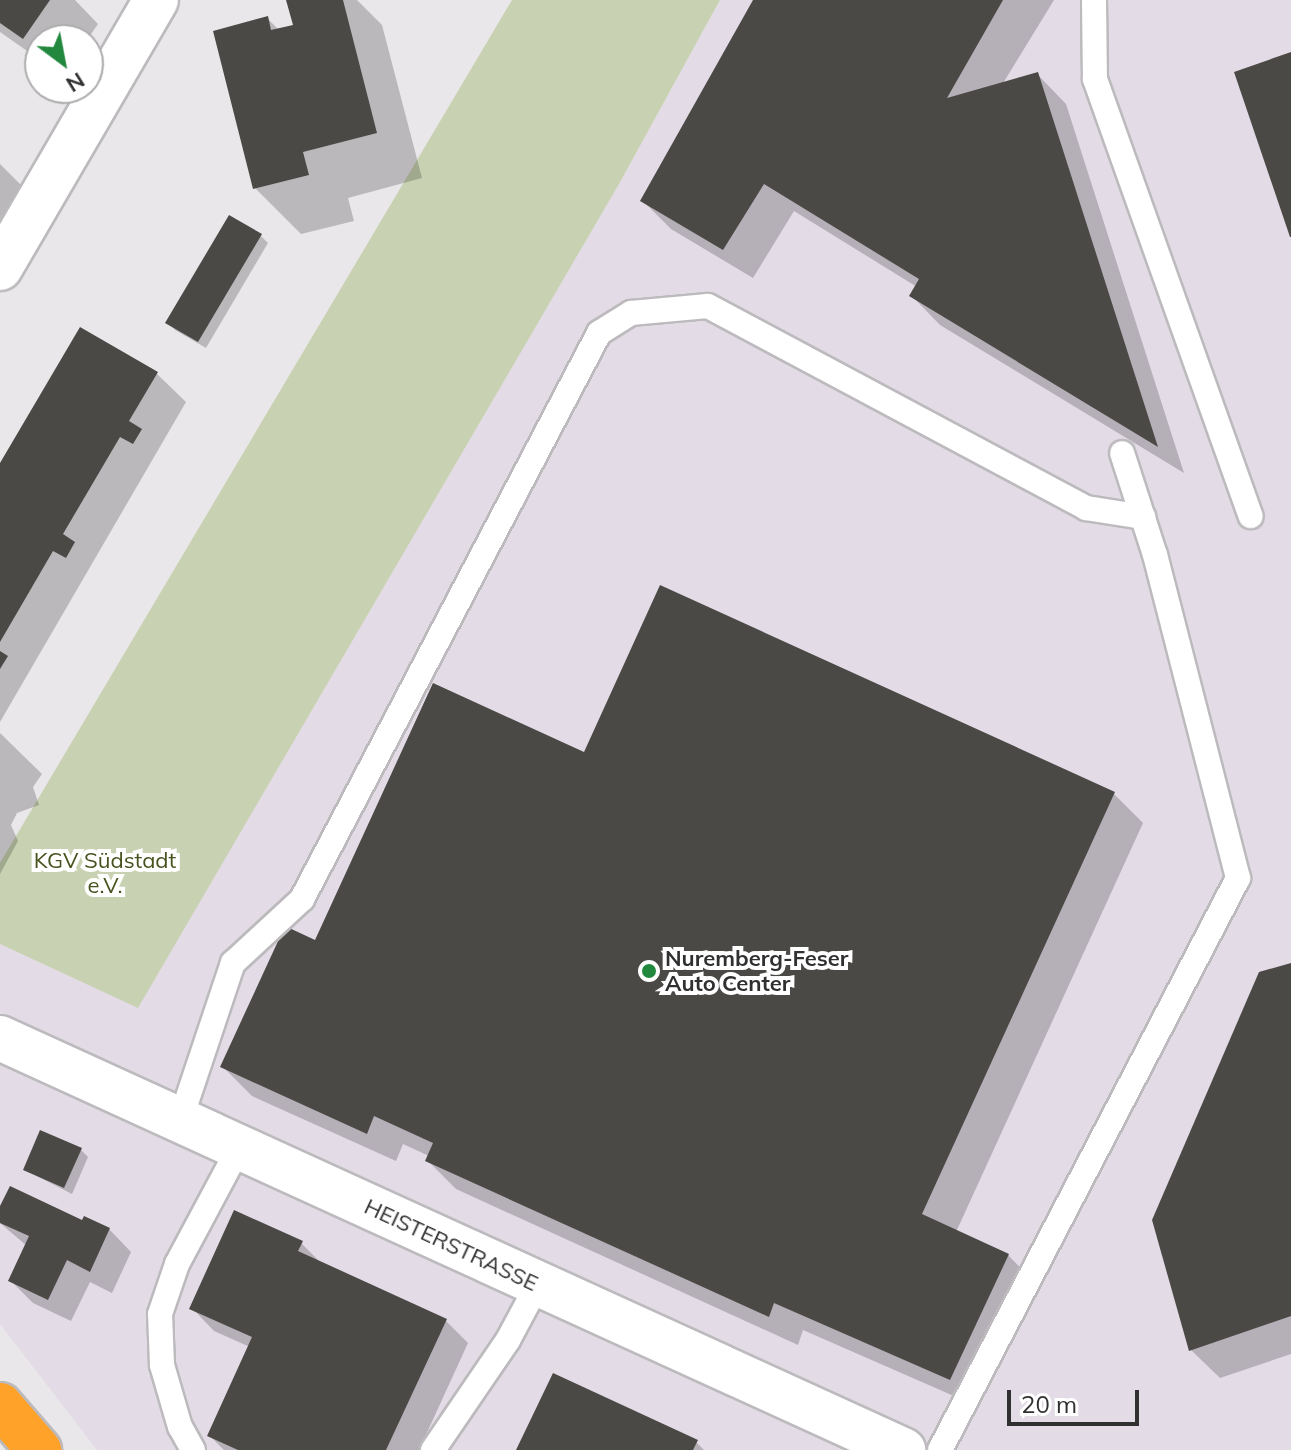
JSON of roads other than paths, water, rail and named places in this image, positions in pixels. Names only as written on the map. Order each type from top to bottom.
[{"type":"highway","points":[[0,1405],[39,1450]]},
{"type":"street","points":[[0,268],[156,0]]},
{"type":"street","name":"HEISTERSTRASSE","points":[[0,1038],[903,1450]]},
{"type":"lane","points":[[1094,0],[1095,79],[1251,516]]},
{"type":"lane","points":[[180,1121],[233,963],[302,899],[599,333],[631,313],[708,306],[1086,508],[1143,517]]},
{"type":"lane","points":[[940,1450],[1238,878],[1143,517],[1122,453]]},
{"type":"lane","points":[[193,1450],[180,1427],[162,1365],[160,1314],[177,1264],[239,1148]]},
{"type":"lane","points":[[433,1450],[508,1340],[538,1284]]},
{"type":"place","name":"Nuremberg-Feser Auto Center","points":[[649,971]]},
{"type":"park label","name":"KGV Südstadt e.V.","points":[[105,872]]}]
